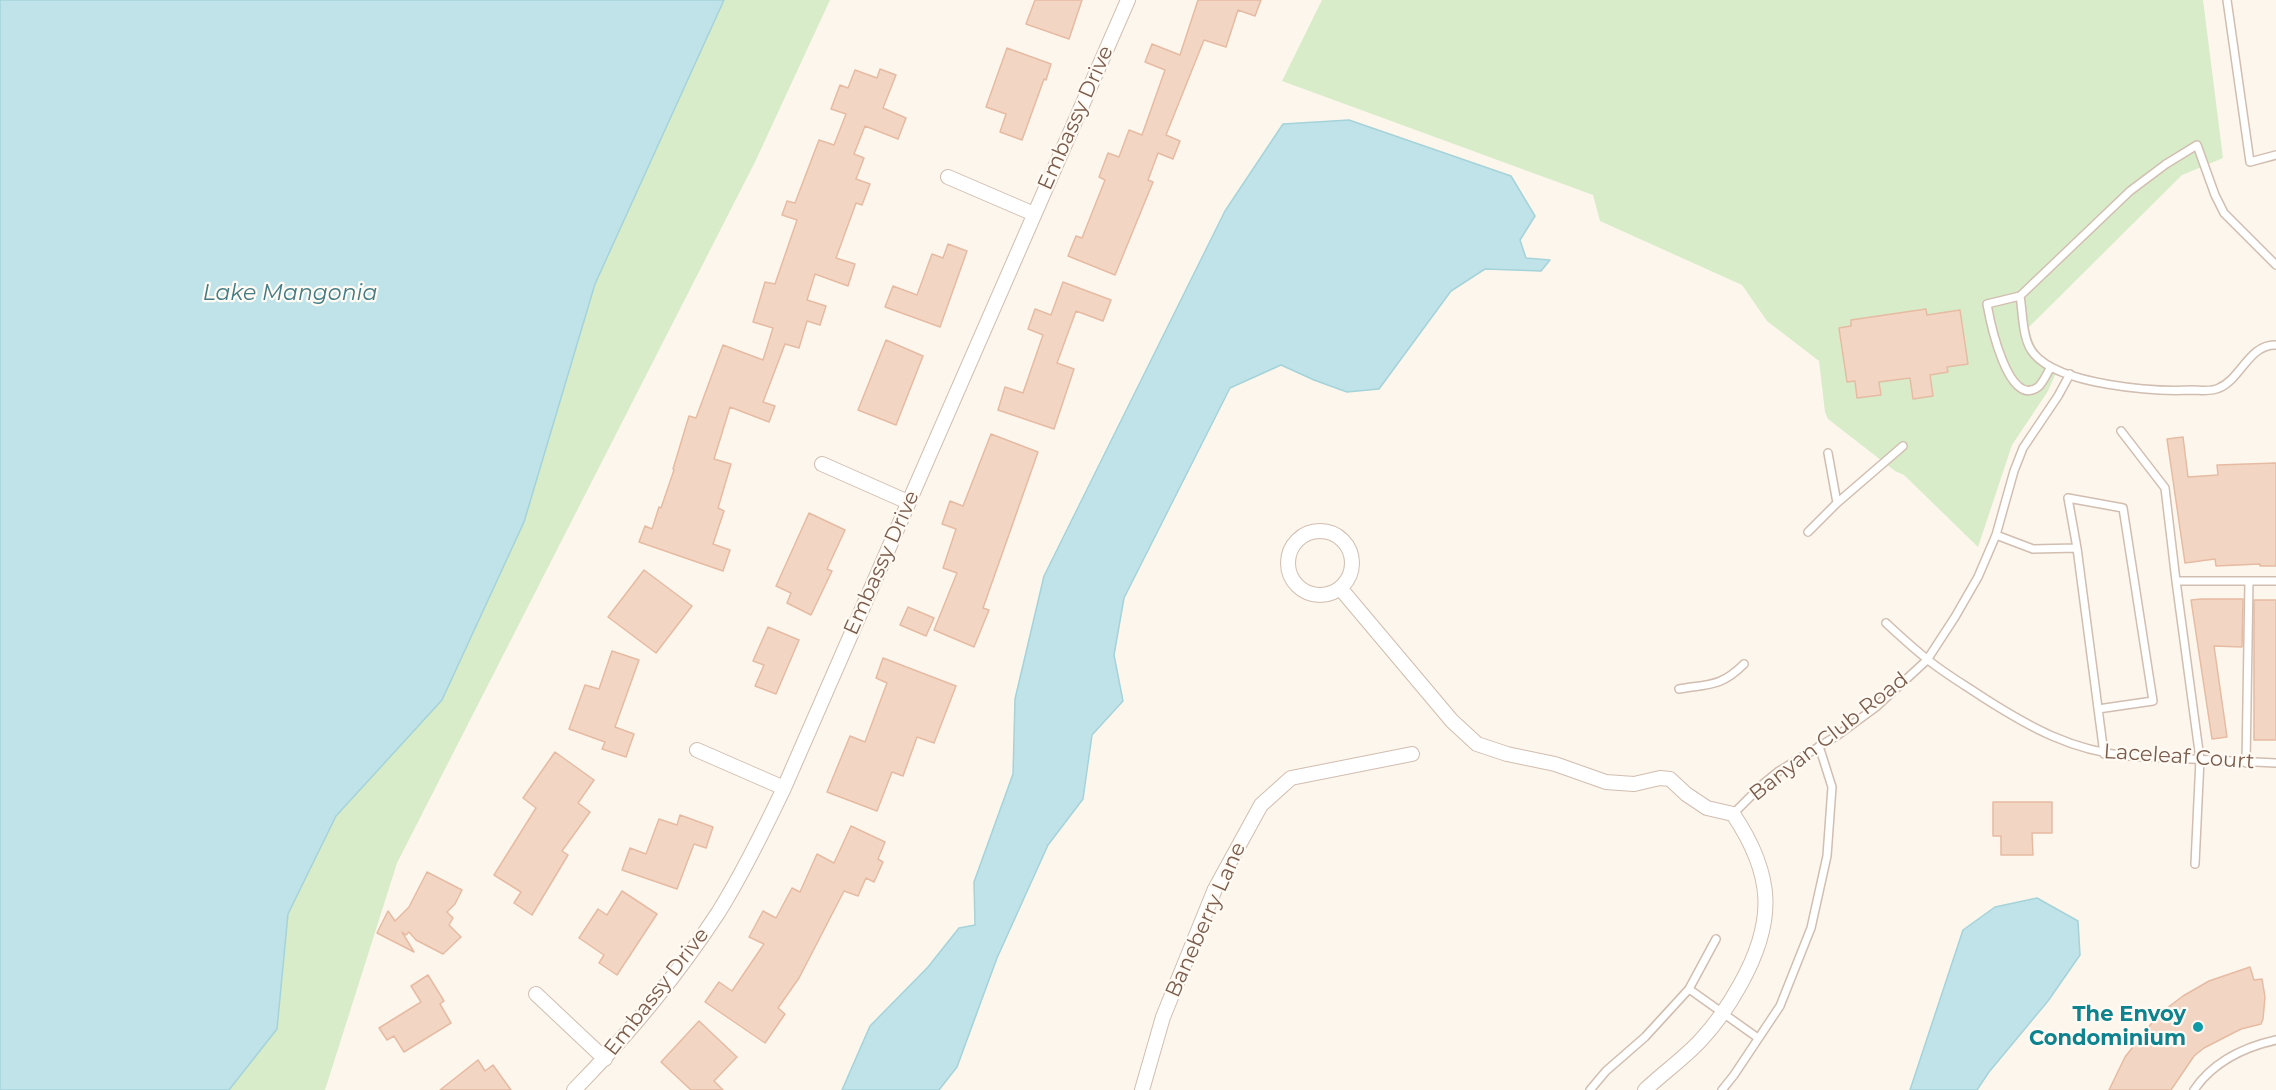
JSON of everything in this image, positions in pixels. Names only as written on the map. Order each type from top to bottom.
[{"type":"street","name":"Embassy Drive","points":[[574,1090],[605,1059],[684,963],[719,911],[757,844],[784,788],[1128,0]]},
{"type":"street","points":[[948,177],[1034,214]]},
{"type":"street","points":[[822,464],[908,502]]},
{"type":"street","points":[[1329,532],[1339,537],[1347,545],[1352,566],[1349,577],[1340,588],[1323,595],[1313,595],[1296,585],[1288,566],[1288,556],[1292,547],[1307,533],[1329,532]]},
{"type":"street","points":[[1340,588],[1452,722],[1477,744],[1507,754],[1555,764],[1606,782],[1634,784],[1660,778],[1670,779],[1686,794],[1707,808],[1733,814],[1748,838],[1759,861],[1766,896],[1763,933],[1757,952],[1732,1000],[1722,1013],[1690,1051],[1646,1090]]},
{"type":"street","points":[[697,750],[784,788]]},
{"type":"street","name":"Baneberry Lane","points":[[1142,1090],[1163,1017],[1215,889],[1261,805],[1291,778],[1412,754]]},
{"type":"street","points":[[537,994],[605,1059]]},
{"type":"lane","points":[[2227,0],[2250,162],[2276,155]]},
{"type":"lane","points":[[2051,367],[2039,386],[2031,390],[2021,389],[2010,378],[1995,340],[1987,304],[2020,296],[2130,191],[2166,164],[2197,145],[2214,195],[2224,213],[2276,266]]},
{"type":"lane","points":[[2020,296],[2026,338],[2033,354],[2051,367],[2114,386],[2160,391],[2218,389],[2230,382],[2257,352],[2270,345],[2276,345]]},
{"type":"lane","name":"Banyan Club Road","points":[[1733,814],[1779,771],[1876,707],[1927,660],[1978,578],[1996,535],[2023,448],[2070,374]]},
{"type":"lane","points":[[2121,431],[2165,488],[2200,759],[2195,864]]},
{"type":"lane","points":[[1808,532],[1837,503],[1903,446]]},
{"type":"lane","points":[[1828,453],[1837,503]]},
{"type":"lane","points":[[2098,709],[2153,701],[2123,508],[2068,498],[2077,548],[2098,709],[2104,754]]},
{"type":"lane","points":[[1996,535],[2033,549],[2077,548]]},
{"type":"lane","points":[[2176,581],[2276,581]]},
{"type":"lane","points":[[2246,763],[2249,581]]},
{"type":"lane","name":"Laceleaf Court","points":[[1886,623],[1927,660],[2044,734],[2104,754],[2276,763]]},
{"type":"lane","points":[[1679,689],[1720,682],[1731,677],[1744,664]]},
{"type":"lane","points":[[1722,1090],[1780,1006],[1811,928],[1827,856],[1832,788],[1819,746]]},
{"type":"lane","points":[[1590,1090],[1606,1071],[1645,1037],[1689,989],[1716,939]]},
{"type":"lane","points":[[1689,989],[1758,1038]]},
{"type":"lane","points":[[2194,1090],[2222,1062],[2254,1045],[2276,1040]]},
{"type":"green space","points":[[724,0],[830,0],[755,162],[397,863],[325,1090],[229,1090],[277,1029],[288,914],[336,816],[442,700],[595,284]]},
{"type":"green space","points":[[1322,0],[2203,0],[2223,158],[2182,175],[2029,327],[2038,351],[2058,368],[2048,391],[2012,445],[1978,547],[1904,475],[1895,471],[1828,419],[1825,412],[1819,361],[1767,321],[1742,285],[1600,221],[1593,195],[1282,81]]},
{"type":"water","name":"Lake Mangonia","points":[[0,0],[724,0],[595,284],[524,522],[442,700],[336,816],[288,914],[277,1029],[229,1090],[0,1090]]},
{"type":"water","points":[[1349,120],[1511,176],[1535,216],[1520,240],[1526,258],[1550,260],[1541,271],[1485,269],[1451,291],[1379,389],[1347,392],[1281,365],[1230,388],[1124,598],[1114,655],[1123,701],[1092,735],[1083,799],[1048,845],[997,958],[957,1067],[939,1090],[842,1090],[870,1026],[928,967],[959,928],[975,925],[974,882],[1013,774],[1015,699],[1044,576],[1225,211],[1283,124]]},
{"type":"water","points":[[2037,898],[2078,921],[2080,955],[2048,1001],[1989,1072],[1977,1090],[1910,1090],[1963,930],[1995,907]]},
{"type":"building","points":[[1035,0],[1082,0],[1069,39],[1026,24]]},
{"type":"building","points":[[1198,0],[1261,0],[1255,16],[1238,10],[1226,47],[1204,40],[1166,135],[1180,141],[1173,159],[1158,153],[1148,180],[1153,182],[1115,275],[1068,256],[1076,236],[1082,238],[1105,180],[1099,177],[1108,153],[1119,157],[1129,130],[1142,135],[1165,70],[1145,62],[1152,44],[1180,55]]},
{"type":"building","points":[[1007,48],[1051,64],[1022,140],[1000,132],[1006,114],[986,107]]},
{"type":"building","points":[[880,69],[896,75],[883,108],[906,118],[898,139],[865,126],[854,154],[864,158],[856,179],[870,184],[862,205],[856,203],[836,258],[855,264],[848,286],[815,274],[807,300],[826,306],[820,325],[807,321],[799,348],[785,344],[763,402],[775,406],[769,422],[730,407],[714,459],[731,464],[718,508],[724,511],[713,544],[730,550],[723,571],[639,542],[645,526],[652,529],[659,507],[661,508],[689,416],[696,418],[723,345],[763,360],[773,328],[753,322],[765,282],[775,284],[797,220],[782,215],[787,201],[795,203],[819,140],[834,145],[846,114],[831,109],[840,85],[848,88],[855,70],[877,78]]},
{"type":"building","points":[[948,244],[967,251],[940,327],[885,307],[893,286],[917,295],[932,254],[943,258]]},
{"type":"building","points":[[1063,282],[1111,300],[1103,321],[1076,311],[1057,363],[1074,369],[1054,429],[998,410],[1005,387],[1023,393],[1043,335],[1028,329],[1035,309],[1051,315]]},
{"type":"building","points":[[1926,309],[1927,315],[1960,310],[1968,364],[1947,367],[1948,372],[1930,375],[1933,396],[1913,399],[1910,378],[1879,382],[1881,395],[1857,398],[1855,381],[1847,382],[1839,328],[1851,326],[1851,320]]},
{"type":"building","points":[[886,340],[923,356],[896,425],[858,410]]},
{"type":"building","points":[[991,434],[1038,452],[983,608],[989,610],[974,647],[934,630],[957,573],[943,568],[956,529],[942,524],[950,501],[963,506]]},
{"type":"building","points":[[2183,437],[2188,477],[2218,475],[2217,465],[2276,463],[2276,566],[2260,566],[2260,564],[2216,566],[2215,559],[2185,563],[2167,439]]},
{"type":"building","points":[[809,513],[845,530],[827,569],[832,571],[811,615],[787,603],[791,593],[776,586]]},
{"type":"building","points":[[644,570],[692,606],[656,653],[608,617]]},
{"type":"building","points":[[2243,599],[2242,647],[2214,646],[2227,737],[2212,739],[2191,600]]},
{"type":"building","points":[[2254,600],[2276,600],[2276,740],[2254,740]]},
{"type":"building","points":[[908,607],[934,618],[926,636],[900,625]]},
{"type":"building","points":[[768,627],[799,640],[776,694],[755,686],[764,665],[753,661]]},
{"type":"building","points":[[612,651],[639,660],[615,727],[634,734],[626,757],[602,749],[605,742],[569,729],[585,685],[599,689]]},
{"type":"building","points":[[883,658],[956,686],[934,743],[917,737],[903,776],[892,772],[877,811],[827,792],[850,736],[865,742],[887,683],[876,678]]},
{"type":"building","points":[[555,752],[594,780],[578,803],[590,812],[562,851],[568,855],[532,915],[514,903],[521,892],[494,875],[536,808],[523,798]]},
{"type":"building","points":[[1993,802],[2052,802],[2052,833],[2032,833],[2033,855],[2001,855],[2001,836],[1993,836]]},
{"type":"building","points":[[680,815],[713,827],[706,848],[694,844],[677,889],[622,870],[630,848],[646,854],[659,819],[677,825]]},
{"type":"building","points":[[851,826],[885,842],[878,859],[883,862],[874,882],[866,878],[858,896],[844,891],[799,978],[778,1008],[785,1014],[765,1043],[705,1002],[719,982],[732,991],[764,944],[749,937],[763,911],[776,918],[792,888],[800,892],[817,854],[834,863]]},
{"type":"building","points":[[427,872],[462,890],[455,904],[447,912],[453,918],[449,925],[461,937],[443,954],[416,940],[409,932],[406,935],[402,932],[414,952],[377,933],[388,911],[395,921],[409,907]]},
{"type":"building","points":[[622,891],[657,914],[617,975],[599,963],[604,955],[579,938],[598,909],[607,915]]},
{"type":"building","name":"The Envoy Condominium","points":[[2250,967],[2254,980],[2262,979],[2265,997],[2261,1024],[2241,1029],[2204,1048],[2194,1056],[2171,1090],[2109,1090],[2125,1057],[2159,1014],[2183,996],[2209,981]]},
{"type":"building","points":[[428,975],[444,1001],[440,1004],[451,1023],[404,1052],[394,1036],[387,1040],[379,1028],[421,1002],[411,986]]},
{"type":"building","points":[[699,1021],[737,1057],[714,1081],[723,1090],[691,1090],[661,1062]]},
{"type":"building","points":[[478,1060],[485,1071],[493,1065],[511,1090],[440,1090]]},
{"type":"place","name":"The Envoy Condominium","points":[[2198,1027]]}]
